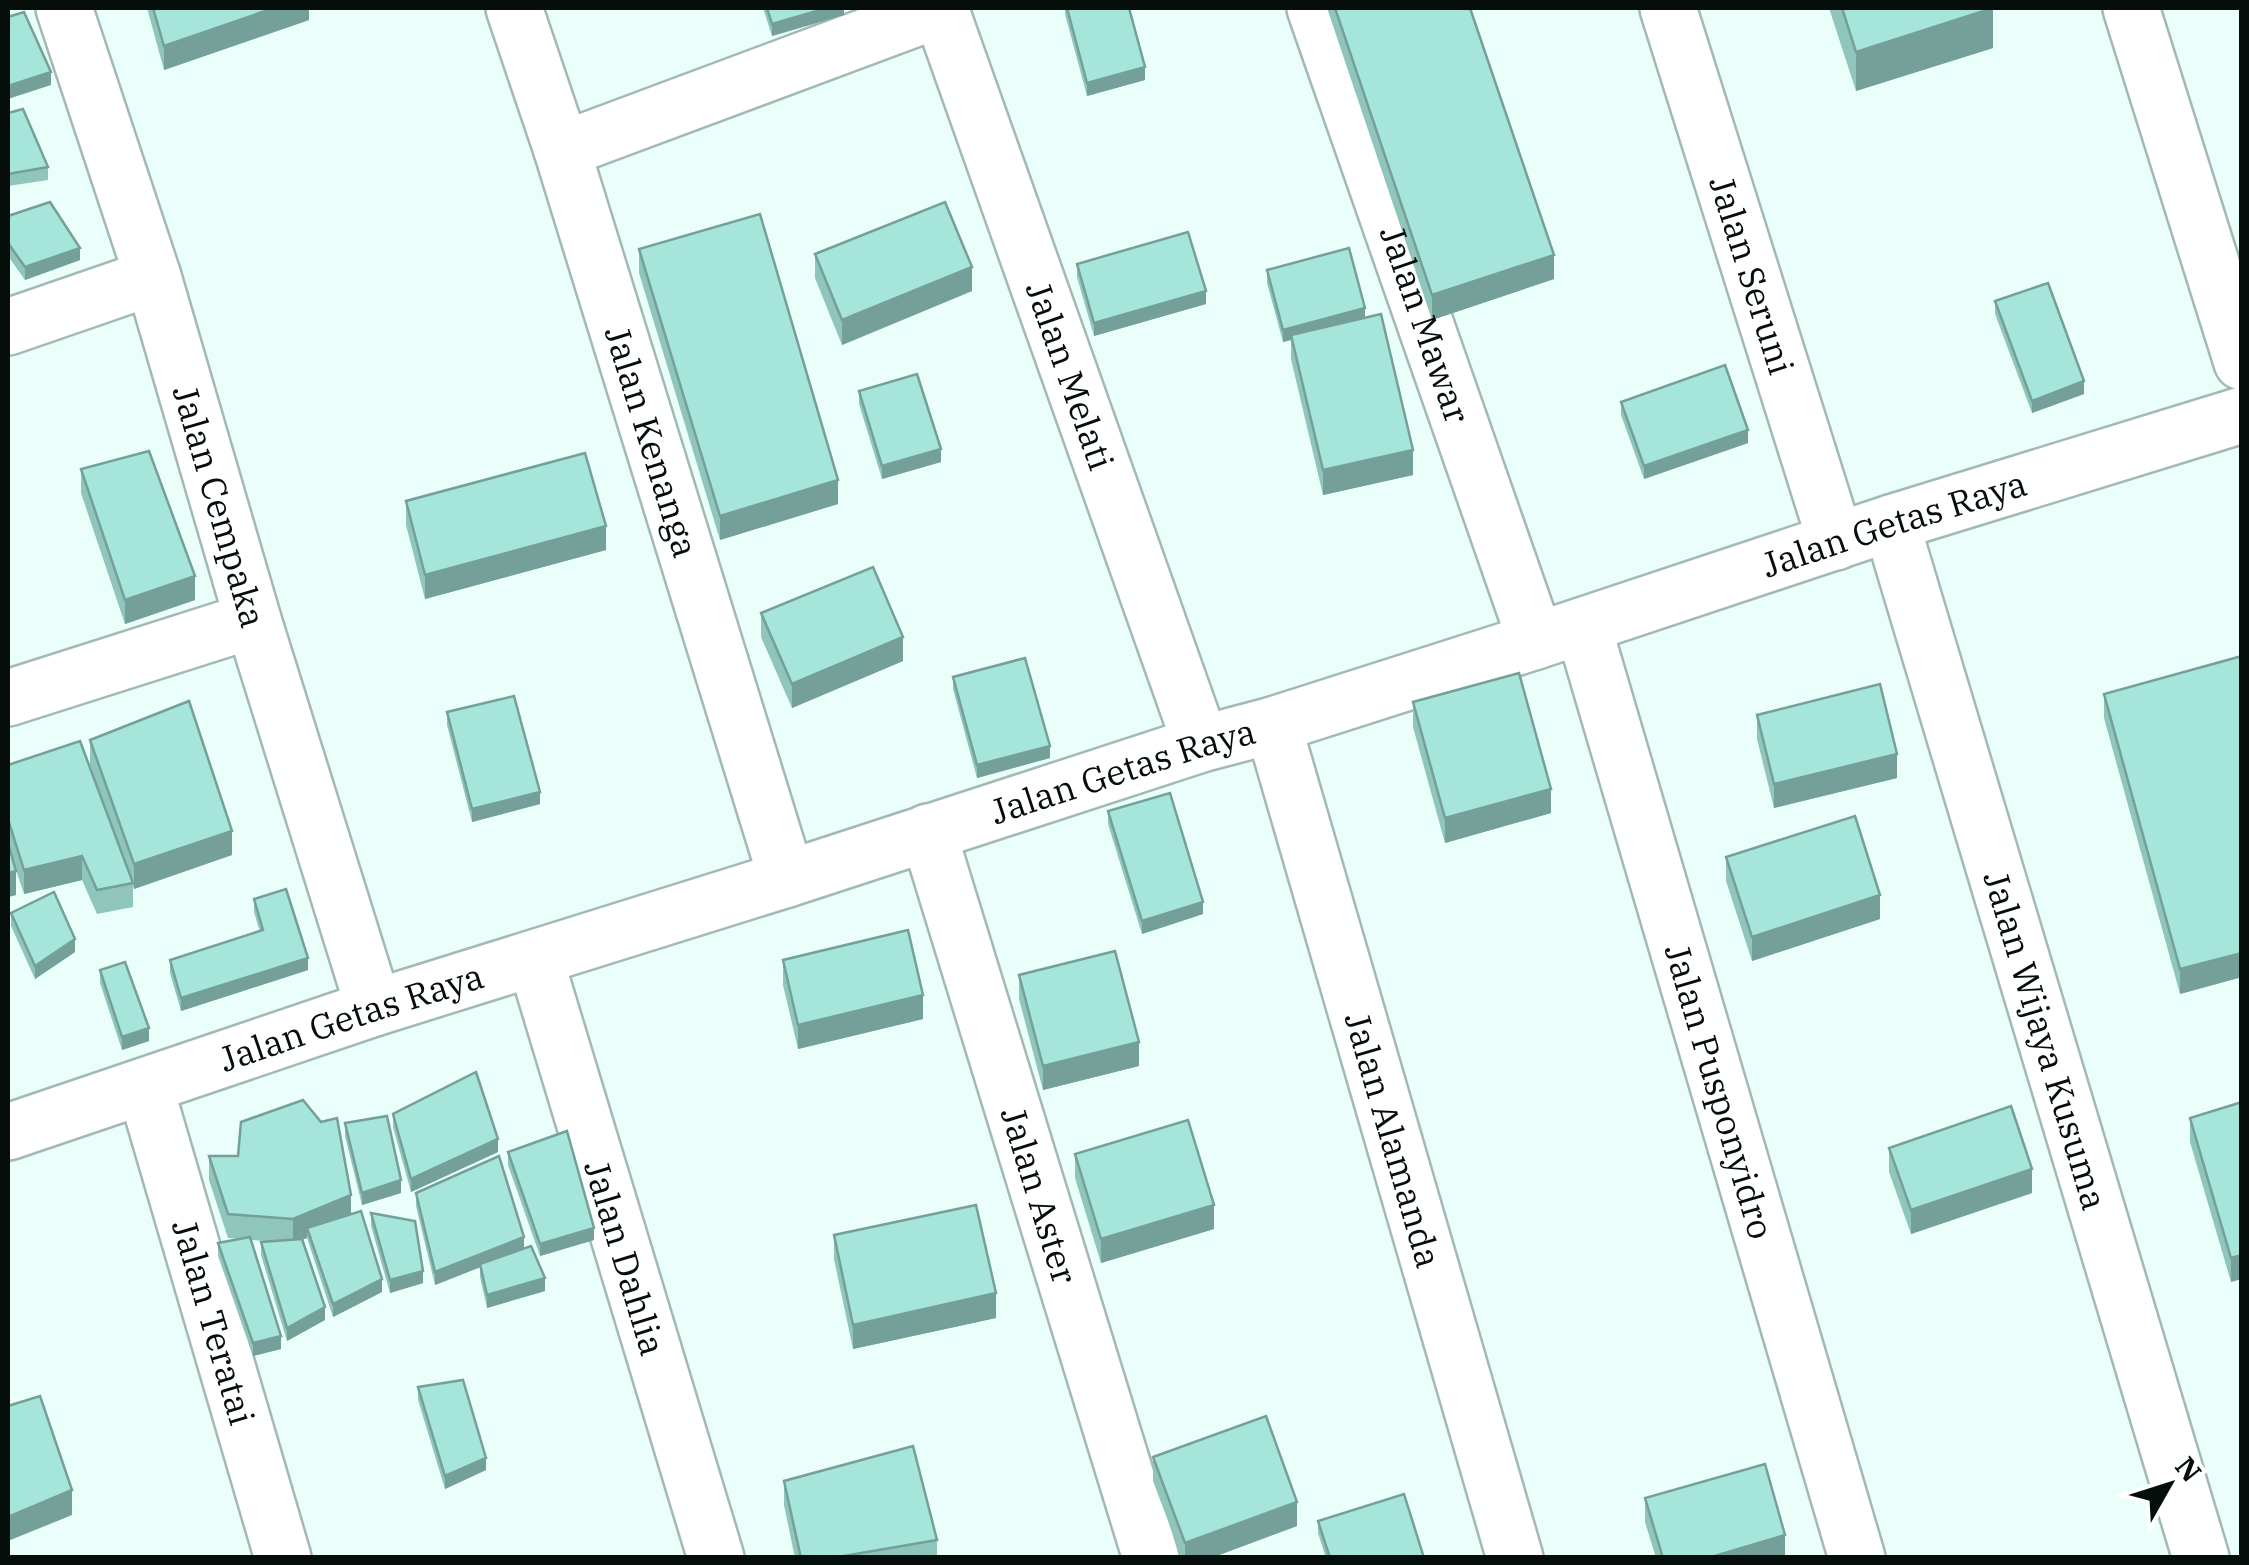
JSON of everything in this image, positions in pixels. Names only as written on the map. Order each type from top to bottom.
[{"type":"street","name":"Jalan Cempaka","points":[[64,8],[153,277],[253,620],[374,1008]]},
{"type":"street","name":"Jalan Kenanga","points":[[514,8],[562,150],[787,879]]},
{"type":"street","points":[[562,150],[941,8]]},
{"type":"street","name":"Jalan Melati","points":[[941,8],[1201,744]]},
{"type":"street","name":"Jalan Mawar","points":[[1316,8],[1560,634]]},
{"type":"street","name":"Jalan Seruni","points":[[1668,8],[1836,542]]},
{"type":"street","points":[[2131,8],[2242,362]]},
{"type":"street","points":[[8,327],[153,277]]},
{"type":"street","name":"Jalan Getas Raya","points":[[8,1132],[374,1008],[2242,415]]},
{"type":"street","name":"Jalan Wijaya Kusuma","points":[[1892,523],[2201,1558]]},
{"type":"street","points":[[8,698],[253,620]]},
{"type":"street","name":"Jalan Pusponyidro","points":[[1560,634],[1857,1558]]},
{"type":"street","name":"Jalan Alamanda","points":[[1273,725],[1515,1558]]},
{"type":"street","name":"Jalan Aster","points":[[928,832],[1151,1558]]},
{"type":"street","name":"Jalan Dahlia","points":[[535,959],[716,1558]]},
{"type":"street","name":"Jalan Teratai","points":[[145,1087],[283,1558]]},
{"type":"building","points":[[153,8],[274,8],[164,46]]},
{"type":"building","points":[[767,8],[827,8],[772,24]]},
{"type":"building","points":[[1067,8],[1129,8],[1145,67],[1087,83]]},
{"type":"building","points":[[1335,8],[1470,8],[1554,255],[1432,295]]},
{"type":"building","points":[[1842,8],[1993,8],[1856,52]]},
{"type":"building","points":[[24,12],[51,72],[8,86],[8,17]]},
{"type":"building","points":[[23,109],[48,167],[8,174],[8,113]]},
{"type":"building","points":[[50,202],[80,248],[25,267],[8,243],[8,216]]},
{"type":"building","points":[[945,202],[972,267],[842,320],[815,254]]},
{"type":"building","points":[[760,214],[838,480],[720,516],[639,249]]},
{"type":"building","points":[[1188,232],[1206,291],[1094,323],[1077,264]]},
{"type":"building","points":[[1349,248],[1365,308],[1283,330],[1267,270]]},
{"type":"building","points":[[2048,283],[2084,381],[2032,401],[1995,301]]},
{"type":"building","points":[[1381,314],[1413,450],[1323,470],[1291,335]]},
{"type":"building","points":[[1725,365],[1748,430],[1644,466],[1621,402]]},
{"type":"building","points":[[917,374],[941,449],[882,466],[859,391]]},
{"type":"building","points":[[149,451],[195,576],[125,600],[81,469]]},
{"type":"building","points":[[585,453],[606,526],[425,575],[406,501]]},
{"type":"building","points":[[873,567],[903,637],[792,684],[761,613]]},
{"type":"building","points":[[2242,656],[2242,953],[2180,969],[2104,694]]},
{"type":"building","points":[[1025,658],[1050,746],[977,765],[953,677]]},
{"type":"building","points":[[1519,673],[1551,789],[1445,818],[1413,702]]},
{"type":"building","points":[[1880,684],[1897,754],[1774,784],[1757,715]]},
{"type":"building","points":[[514,696],[540,792],[472,809],[447,712]]},
{"type":"building","points":[[189,701],[232,831],[134,864],[90,740]]},
{"type":"building","points":[[80,741],[133,883],[97,890],[82,856],[24,870],[8,819],[8,765]]},
{"type":"building","points":[[1170,793],[1203,902],[1142,921],[1108,811]]},
{"type":"building","points":[[1855,816],[1880,895],[1752,937],[1726,857]]},
{"type":"building","points":[[8,843],[16,871],[8,873]]},
{"type":"building","points":[[286,889],[308,958],[181,998],[170,960],[263,930],[254,899]]},
{"type":"building","points":[[54,892],[75,939],[35,966],[11,913]]},
{"type":"building","points":[[908,930],[923,995],[798,1025],[783,960]]},
{"type":"building","points":[[1115,951],[1139,1042],[1043,1066],[1019,975]]},
{"type":"building","points":[[125,962],[149,1028],[122,1037],[100,970]]},
{"type":"building","points":[[476,1072],[498,1139],[411,1179],[393,1114]]},
{"type":"building","points":[[303,1100],[321,1122],[337,1118],[351,1195],[293,1219],[228,1214],[209,1156],[238,1156],[241,1122]]},
{"type":"building","points":[[2242,1102],[2242,1255],[2231,1258],[2190,1118]]},
{"type":"building","points":[[2011,1106],[2032,1169],[1911,1210],[1889,1148]]},
{"type":"building","points":[[387,1116],[401,1180],[362,1193],[345,1123]]},
{"type":"building","points":[[1188,1120],[1214,1205],[1101,1239],[1075,1154]]},
{"type":"building","points":[[567,1131],[594,1228],[540,1244],[508,1152]]},
{"type":"building","points":[[499,1156],[524,1237],[435,1272],[416,1193]]},
{"type":"building","points":[[976,1205],[996,1293],[853,1325],[834,1235]]},
{"type":"building","points":[[361,1211],[382,1279],[333,1304],[307,1228]]},
{"type":"building","points":[[371,1213],[415,1221],[423,1271],[390,1280]]},
{"type":"building","points":[[250,1237],[281,1336],[253,1343],[218,1243]]},
{"type":"building","points":[[302,1239],[325,1307],[287,1328],[261,1242]]},
{"type":"building","points":[[531,1246],[545,1278],[487,1295],[480,1264]]},
{"type":"building","points":[[463,1380],[486,1458],[445,1476],[418,1387]]},
{"type":"building","points":[[40,1396],[72,1490],[8,1517],[8,1406]]},
{"type":"building","points":[[1266,1416],[1297,1502],[1185,1543],[1153,1457]]},
{"type":"building","points":[[913,1446],[937,1540],[832,1558],[801,1558],[784,1481]]},
{"type":"building","points":[[1765,1464],[1785,1535],[1708,1558],[1663,1558],[1645,1498]]},
{"type":"building","points":[[1404,1494],[1424,1558],[1330,1558],[1318,1521]]}]
